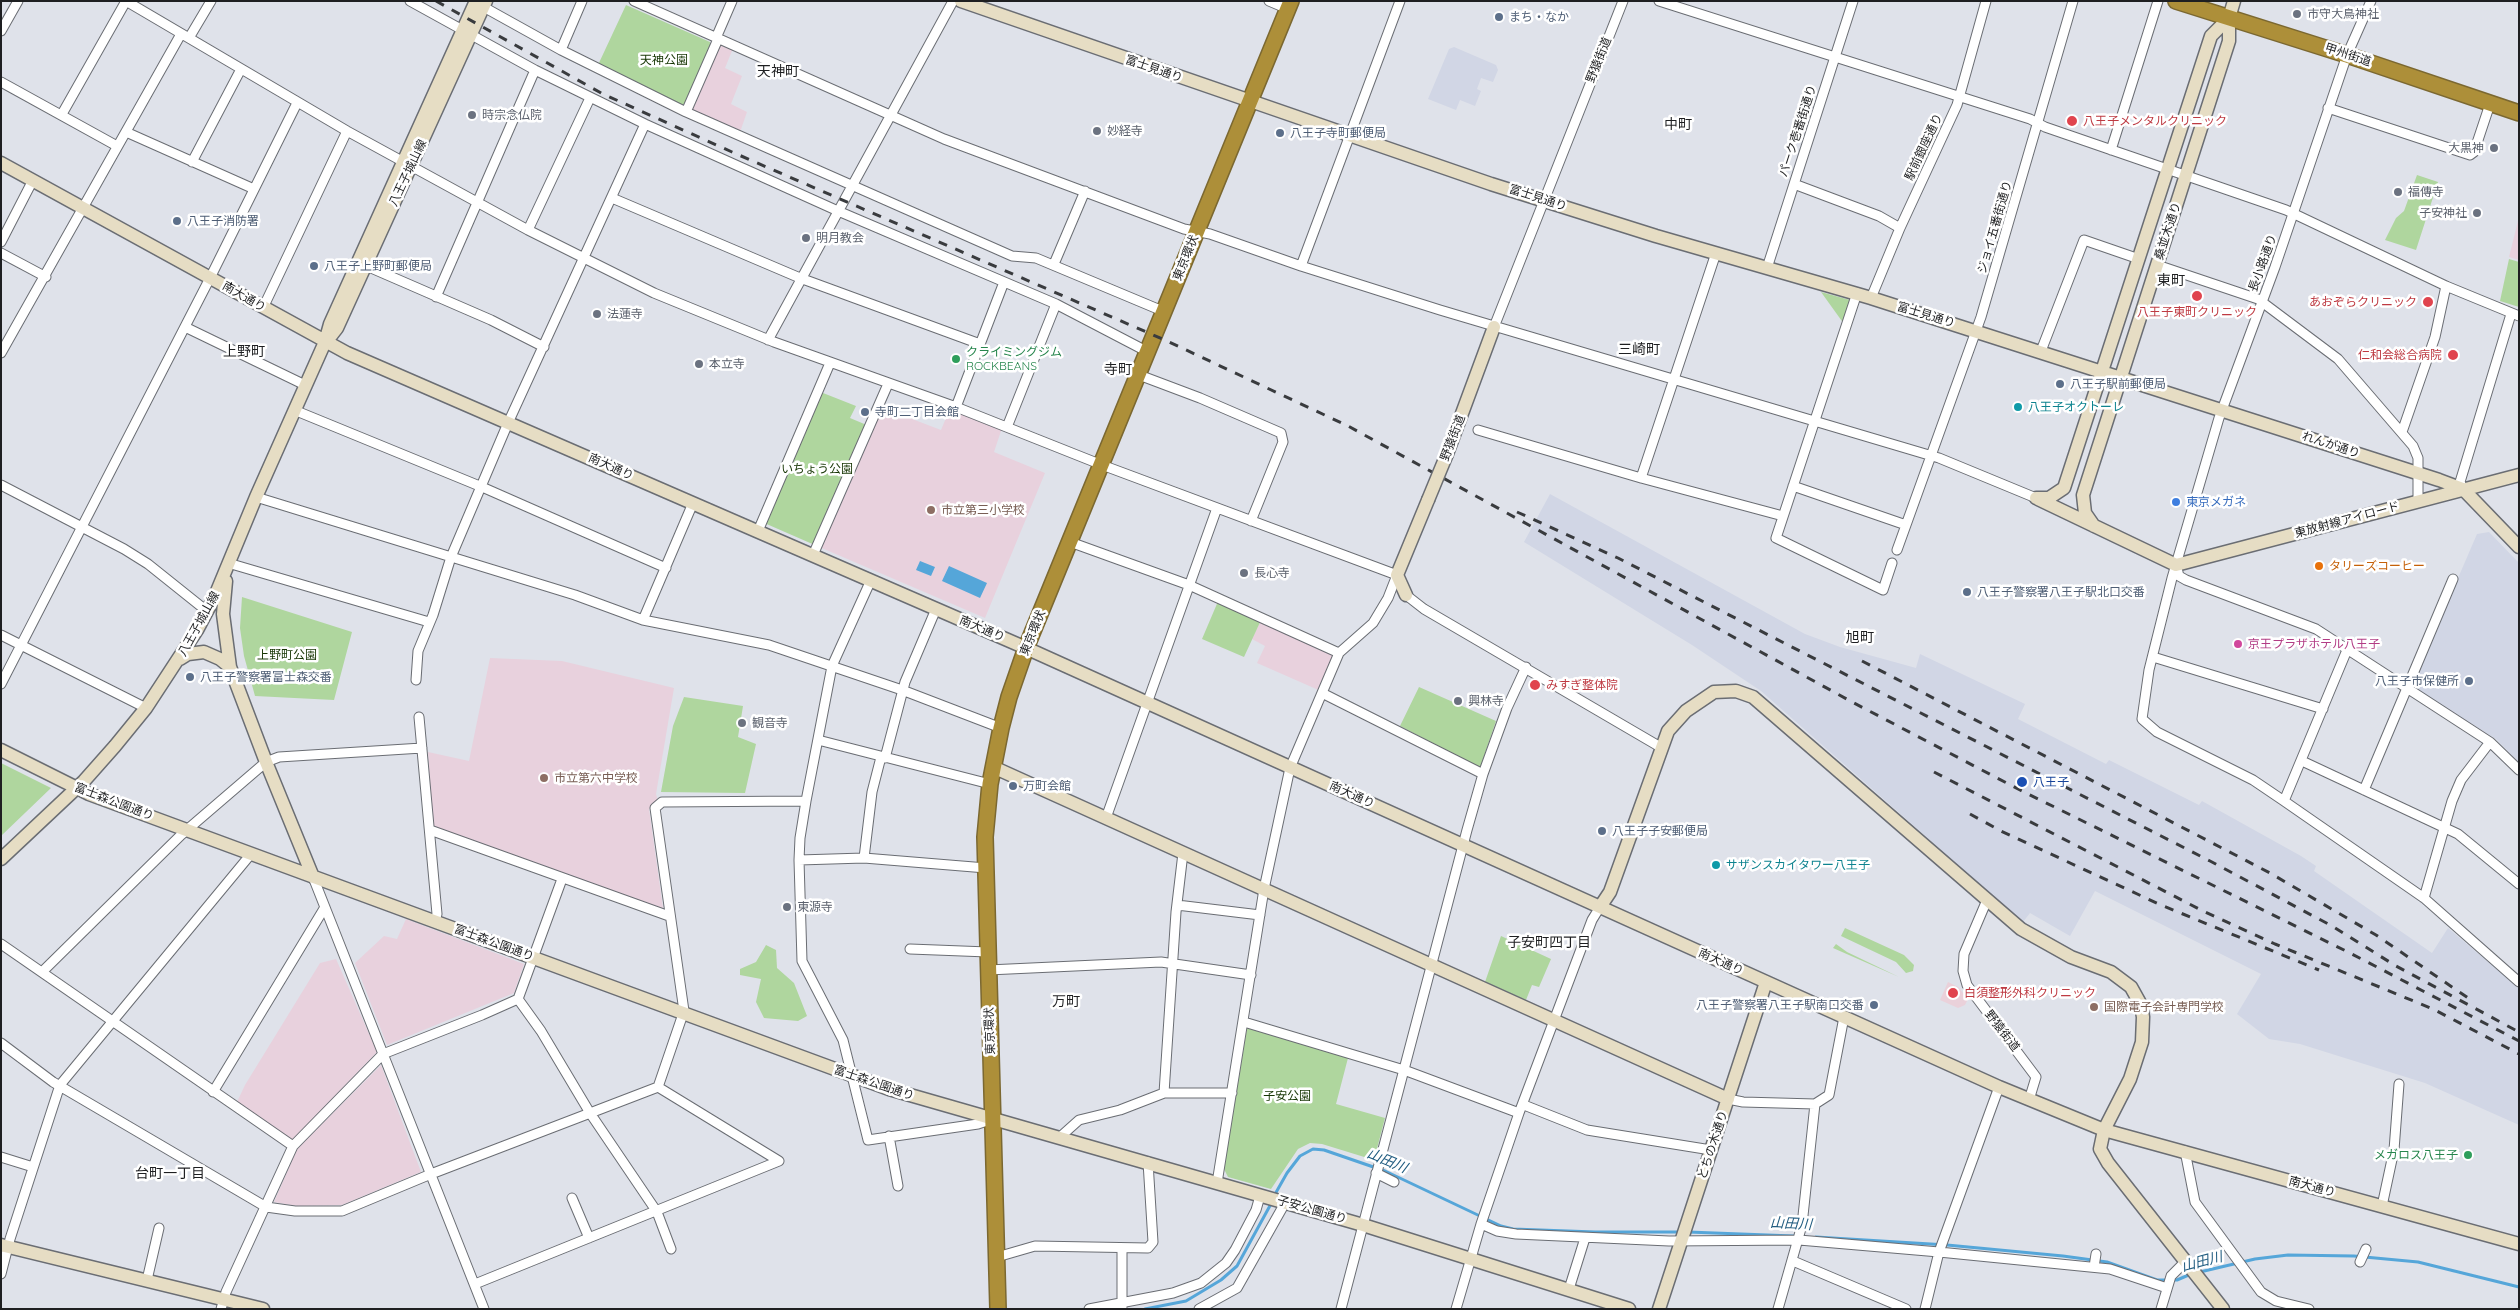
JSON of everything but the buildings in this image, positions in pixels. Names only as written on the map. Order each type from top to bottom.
[{"type":"highway","name":"甲州街道","points":[[2176,1],[2347,55],[2519,113]]},
{"type":"highway","name":"東京環状","points":[[998,1309],[985,837],[990,784],[1001,728],[1008,697],[1026,648],[1250,102],[1281,4]]},
{"type":"street","points":[[1,31],[18,1]]},
{"type":"street","points":[[62,114],[126,1],[297,103],[407,164],[528,230],[586,257],[654,293],[768,340],[1007,426],[1102,465],[1397,575],[1406,595],[1424,609],[1662,748]]},
{"type":"street","points":[[1,353],[5,340],[46,277],[117,146],[185,36],[211,1]]},
{"type":"street","points":[[410,1],[590,98],[838,211],[1056,304],[1148,352]]},
{"type":"street","points":[[561,50],[582,1]]},
{"type":"street","points":[[634,1],[890,116],[1184,229],[1198,230],[1301,266],[1494,327],[1931,456],[1990,479],[2036,498],[2176,565],[2179,576],[2186,580],[2316,629],[2490,742],[2519,770]]},
{"type":"street","points":[[686,112],[732,1]]},
{"type":"street","points":[[768,340],[800,278],[953,1]]},
{"type":"street","name":"富士見通り","points":[[961,1],[1250,102],[1543,200],[1716,253],[1857,293],[2121,377]]},
{"type":"street","points":[[1301,266],[1400,1]]},
{"type":"street","name":"野猿街道","points":[[1397,575],[1447,454],[1543,200],[1623,1]]},
{"type":"street","points":[[1659,1],[1959,96],[2293,213],[2446,286],[2515,315],[2460,482],[2463,489]]},
{"type":"street","name":"パーク壱番街通り","points":[[1767,268],[1853,1]]},
{"type":"street","name":"駅前銀座通り","points":[[1871,298],[1959,96],[1973,34],[1986,1]]},
{"type":"street","name":"ジョイ五番街通り","points":[[1897,550],[1975,330],[2011,217],[2036,122],[2074,1]]},
{"type":"street","points":[[2111,150],[2158,1]]},
{"type":"street","name":"桑並木通り","points":[[2094,526],[2085,513],[2083,495],[2229,41],[2229,18],[2234,1]]},
{"type":"street","name":"長小路通り","points":[[2284,801],[2254,780],[2146,725],[2142,719],[2142,711],[2153,657],[2176,565],[2222,410],[2262,302],[2347,55],[2371,1]]},
{"type":"street","points":[[479,3],[561,50],[686,112],[1012,256],[1036,258],[1054,264],[1165,312]]},
{"type":"street","name":"八王子城山線","points":[[1,859],[76,788],[146,708],[180,659],[208,612],[305,385],[325,342],[337,328],[362,264],[479,3]]},
{"type":"street","name":"桑並木通り","points":[[2064,488],[2211,36],[2229,18]]},
{"type":"street","points":[[192,162],[241,69]]},
{"type":"street","points":[[436,296],[535,70]]},
{"type":"street","points":[[1,82],[117,146]]},
{"type":"street","points":[[528,230],[590,98]]},
{"type":"street","points":[[1,684],[210,278],[297,103]]},
{"type":"street","points":[[2328,108],[2470,154],[2474,152],[2490,104]]},
{"type":"street","points":[[416,680],[418,651],[451,557],[508,423],[586,257],[645,124]]},
{"type":"street","points":[[263,308],[346,130]]},
{"type":"street","points":[[126,132],[254,189]]},
{"type":"street","name":"南大通り","points":[[1,163],[325,342],[1026,648],[2029,1100]]},
{"type":"street","points":[[1,242],[33,180]]},
{"type":"street","points":[[1794,184],[1879,216],[1900,228]]},
{"type":"street","points":[[1054,264],[1085,191]]},
{"type":"street","points":[[612,198],[800,278],[980,344]]},
{"type":"street","points":[[2041,351],[2084,240],[2139,259]]},
{"type":"street","points":[[1,253],[46,277]]},
{"type":"street","points":[[1641,478],[1672,380],[1716,253]]},
{"type":"street","points":[[362,264],[436,296],[544,347]]},
{"type":"street","points":[[2157,265],[2262,302],[2338,359],[2402,432],[2418,454],[2418,501]]},
{"type":"street","points":[[956,407],[1004,282]]},
{"type":"street","points":[[2402,432],[2436,337],[2446,286]]},
{"type":"street","points":[[1857,293],[1776,538],[1883,590],[1892,562]]},
{"type":"street","points":[[1007,426],[1056,304]]},
{"type":"street","points":[[185,327],[305,385]]},
{"type":"street","points":[[758,531],[830,363]]},
{"type":"street","points":[[1139,375],[1200,398],[1281,433],[1282,442],[1251,521]]},
{"type":"street","name":"れんが通り","points":[[2121,377],[2181,392],[2222,410],[2463,489],[2519,547]]},
{"type":"street","points":[[813,555],[888,384]]},
{"type":"street","points":[[294,410],[482,487],[666,568]]},
{"type":"street","points":[[1478,430],[1641,478],[1783,516]]},
{"type":"street","name":"東放射線アイロード","points":[[2176,565],[2519,475]]},
{"type":"street","points":[[1,485],[82,526],[148,564],[208,612],[224,634]]},
{"type":"street","points":[[1793,486],[1906,524]]},
{"type":"street","points":[[2036,498],[2049,498],[2064,488]]},
{"type":"street","points":[[2064,488],[2063,501],[2066,512]]},
{"type":"street","points":[[256,497],[575,594],[643,620],[769,645],[902,690],[1001,728]]},
{"type":"street","points":[[643,620],[693,503]]},
{"type":"street","points":[[1106,818],[1217,508]]},
{"type":"street","points":[[1070,542],[1189,585],[1339,653]]},
{"type":"street","points":[[429,622],[228,563],[224,605],[224,634],[230,667],[484,1309]]},
{"type":"street","points":[[1217,1182],[1264,889],[1290,768],[1339,653],[1373,623],[1388,598],[1397,575]]},
{"type":"street","points":[[2364,790],[2453,579]]},
{"type":"street","points":[[871,580],[832,666],[806,801],[800,838],[802,961],[844,1040],[868,1140],[978,1124],[993,1119]]},
{"type":"street","points":[[864,858],[872,792],[902,690],[936,609]]},
{"type":"street","points":[[1,635],[146,708]]},
{"type":"street","points":[[2347,650],[2284,801],[2424,898],[2519,982]]},
{"type":"street","points":[[180,659],[188,654],[204,652],[220,659],[230,667]]},
{"type":"street","points":[[2153,657],[2323,709]]},
{"type":"street","points":[[1341,1309],[1483,774],[1510,700],[1526,667]]},
{"type":"street","points":[[1456,1309],[1481,1223],[1522,1109],[1592,920],[1610,892],[1668,731],[1686,710],[1714,692],[1736,691],[1753,697],[1786,724],[1986,900],[2037,939],[2071,957],[2118,976],[2136,993],[2143,1017],[2142,1042],[2130,1079],[2104,1130],[2101,1143],[2102,1154],[2224,1309]]},
{"type":"street","points":[[1322,693],[1483,774]]},
{"type":"street","points":[[419,717],[437,914],[435,921]]},
{"type":"street","points":[[818,740],[990,784]]},
{"type":"street","points":[[2424,898],[2443,825],[2461,780],[2490,742]]},
{"type":"street","points":[[42,972],[187,830],[266,762],[279,757],[422,748]]},
{"type":"street","name":"富士森公園通り","points":[[1,750],[76,788],[251,854],[853,1077],[993,1119]]},
{"type":"street","points":[[2302,761],[2443,825],[2458,834],[2519,884]]},
{"type":"street","points":[[993,767],[1728,1099],[1743,1102],[1815,1104],[1829,1095],[1844,1017]]},
{"type":"street","points":[[658,1087],[683,1013],[655,808],[662,802],[806,801]]},
{"type":"street","points":[[430,830],[670,916]]},
{"type":"street","points":[[1164,1093],[1177,905],[1183,853]]},
{"type":"street","points":[[1,1274],[5,1245],[60,1084],[251,854]]},
{"type":"street","points":[[800,860],[864,858],[986,868]]},
{"type":"street","points":[[223,1304],[293,1146],[383,1054],[518,999],[562,878]]},
{"type":"street","name":"野猿街道","points":[[1986,900],[1964,954],[1963,971],[1967,984],[2036,1077],[2029,1100]]},
{"type":"street","points":[[1177,905],[1260,915]]},
{"type":"street","points":[[213,1092],[325,907]]},
{"type":"street","points":[[1,944],[293,1146]]},
{"type":"street","points":[[910,950],[988,952]]},
{"type":"street","points":[[988,970],[1161,962],[1251,975]]},
{"type":"street","name":"とちの木通り","points":[[1659,1309],[1766,982]]},
{"type":"street","points":[[518,999],[541,1031],[590,1113],[658,1212],[671,1249]]},
{"type":"street","points":[[1244,1022],[1404,1070],[1586,1130],[1711,1150]]},
{"type":"street","points":[[1,1043],[53,1082],[60,1084],[266,1206],[295,1212],[342,1211],[431,1174],[658,1087]]},
{"type":"street","points":[[2382,1206],[2394,1150],[2399,1084]]},
{"type":"street","points":[[475,1284],[658,1212],[779,1161],[658,1087]]},
{"type":"street","points":[[1925,1309],[1939,1251],[1999,1087]]},
{"type":"street","points":[[1060,1137],[1079,1120],[1120,1110],[1164,1093],[1232,1094]]},
{"type":"street","points":[[2029,1100],[2104,1130]]},
{"type":"street","points":[[1778,1309],[1802,1228],[1815,1104]]},
{"type":"street","name":"子安公園通り","points":[[993,1119],[1148,1162],[1471,1257],[1629,1309]]},
{"type":"street","name":"南大通り","points":[[2104,1130],[2519,1244]]},
{"type":"street","points":[[890,1136],[898,1186]]},
{"type":"street","points":[[2185,1151],[2195,1202],[2261,1292],[2268,1297],[2308,1309]]},
{"type":"street","points":[[1,1157],[33,1167]]},
{"type":"street","points":[[997,1256],[1035,1246],[1148,1248],[1153,1242],[1148,1162]]},
{"type":"street","points":[[1376,1173],[1394,1182]]},
{"type":"street","points":[[1089,1309],[1122,1306],[1185,1290],[1212,1275],[1226,1263],[1235,1250],[1264,1197]]},
{"type":"street","points":[[572,1198],[589,1238]]},
{"type":"street","points":[[1199,1309],[1236,1288],[1283,1202]]},
{"type":"street","points":[[1481,1223],[1497,1231],[1516,1234],[1585,1238],[1683,1236],[1799,1239],[1939,1251],[2110,1268],[2169,1283]]},
{"type":"street","points":[[147,1280],[158,1228]]},
{"type":"street","points":[[1569,1289],[1585,1238]]},
{"type":"street","points":[[5,1245],[147,1280],[223,1304],[263,1309]]},
{"type":"street","points":[[1122,1249],[1122,1306]]},
{"type":"street","points":[[2094,1267],[2096,1254]]},
{"type":"street","points":[[1793,1261],[1906,1309]]},
{"type":"street","points":[[2161,1309],[2169,1283],[2192,1269]]},
{"type":"shaded area","points":[[718,39],[734,46],[725,68],[742,76],[731,104],[747,112],[739,135],[687,112]]},
{"type":"shaded area","points":[[1454,47],[1496,65],[1498,70],[1493,82],[1481,78],[1477,89],[1481,91],[1475,106],[1460,100],[1456,110],[1428,99],[1449,49]]},
{"type":"shaded area","points":[[2519,217],[2519,260],[2509,257]]},
{"type":"shaded area","name":"市立第三小学校","points":[[878,406],[941,430],[951,406],[1003,425],[994,452],[1045,473],[985,618],[817,546]]},
{"type":"shaded area","points":[[1550,494],[1805,634],[1840,647],[1916,668],[1920,654],[2025,704],[2018,719],[2106,764],[2109,760],[2199,805],[2202,801],[2301,856],[2316,866],[2314,871],[2432,953],[2448,928],[2519,988],[2519,1125],[2425,1083],[2300,1044],[2269,1039],[2237,1014],[2261,974],[2095,891],[2070,936],[2030,913],[2023,922],[1761,691],[1692,645],[1524,542]]},
{"type":"shaded area","points":[[2489,532],[2519,563],[2519,763],[2496,739],[2418,691],[2415,678],[2477,534]]},
{"type":"shaded area","points":[[1262,618],[1339,653],[1323,692],[1257,663],[1265,646],[1252,639]]},
{"type":"shaded area","name":"市立第六中学校","points":[[490,658],[562,661],[674,688],[656,794],[658,801],[649,809],[663,908],[657,909],[432,827],[428,752],[469,761]]},
{"type":"shaded area","points":[[406,919],[524,964],[514,993],[387,1045],[355,963],[384,936],[397,939]]},
{"type":"shaded area","points":[[336,959],[377,1052],[292,1141],[237,1102],[245,1085],[320,963]]},
{"type":"shaded area","name":"白須整形外科クリニック","points":[[1948,982],[1958,987],[1968,999],[1965,1005],[1958,1008],[1940,1000]]},
{"type":"shaded area","points":[[381,1065],[421,1172],[342,1205],[297,1206],[274,1202],[297,1149]]},
{"type":"green space","name":"天神公園","points":[[626,5],[710,42],[711,47],[685,104],[681,105],[598,65]]},
{"type":"green space","points":[[2417,175],[2438,182],[2416,250],[2385,240],[2396,218],[2404,211]]},
{"type":"green space","points":[[2509,259],[2519,262],[2519,307],[2500,301]]},
{"type":"green space","points":[[1821,292],[1850,300],[1844,324]]},
{"type":"green space","name":"いちょう公園","points":[[818,391],[856,406],[850,418],[869,426],[817,546],[762,522]]},
{"type":"green space","name":"上野町公園","points":[[242,597],[352,632],[334,700],[255,696],[244,656],[240,628]]},
{"type":"green space","points":[[1219,599],[1262,618],[1244,657],[1202,639]]},
{"type":"green space","points":[[1419,687],[1496,721],[1480,768],[1400,726]]},
{"type":"green space","points":[[684,697],[743,706],[738,737],[756,744],[745,793],[661,792],[673,726]]},
{"type":"green space","points":[[1,763],[51,788],[1,836]]},
{"type":"green space","points":[[1845,928],[1904,955],[1914,965],[1913,971],[1906,973],[1896,962],[1841,936]]},
{"type":"green space","points":[[1501,936],[1551,959],[1539,987],[1532,985],[1526,1000],[1485,982]]},
{"type":"green space","points":[[1836,944],[1847,952],[1899,977],[1833,948]]},
{"type":"green space","points":[[766,945],[776,950],[777,968],[794,983],[807,1016],[798,1021],[764,1018],[756,1002],[761,979],[740,975],[740,969],[756,962]]},
{"type":"green space","name":"子安公園","points":[[1247,1028],[1348,1058],[1336,1104],[1385,1118],[1374,1160],[1322,1144],[1310,1143],[1298,1149],[1271,1189],[1228,1177],[1224,1169]]},
{"type":"water","points":[[920,561],[935,567],[931,576],[916,570]]},
{"type":"water","points":[[949,566],[987,583],[980,598],[942,581]]},
{"type":"waterway","name":"山田川","points":[[1274,1196],[1287,1173],[1300,1156],[1313,1149],[1324,1150],[1385,1171],[1501,1226],[1513,1229],[1595,1232],[1680,1232]]},
{"type":"waterway","name":"山田川","points":[[1145,1309],[1186,1301],[1221,1280],[1237,1266],[1272,1202]]},
{"type":"waterway","name":"山田川","points":[[1688,1232],[1794,1236]]},
{"type":"waterway","name":"山田川","points":[[1816,1237],[1947,1245],[2063,1256],[2107,1262],[2157,1280],[2177,1280],[2191,1274]]},
{"type":"waterway","name":"山田川","points":[[2200,1272],[2255,1259],[2288,1255],[2354,1256],[2418,1262],[2519,1287]]},
{"type":"railway","points":[[436,1],[603,94],[1167,341],[1348,426],[1854,703],[2020,790],[2350,953],[2519,1041]]},
{"type":"railway","points":[[1517,512],[1618,558],[2210,861],[2332,926],[2396,966],[2519,1032]]},
{"type":"railway","points":[[1862,661],[2270,873],[2376,935],[2471,1000]]},
{"type":"railway","points":[[1934,772],[2203,911],[2275,944],[2433,1009],[2519,1054]]},
{"type":"railway","points":[[1970,814],[2001,831],[2161,905],[2319,970]]},
{"type":"place","name":"市守大鳥神社","points":[[2297,14]]},
{"type":"place","name":"まち・なか","points":[[1499,17]]},
{"type":"place","name":"時宗念仏院","points":[[472,115]]},
{"type":"place","name":"八王子メンタルクリニック","points":[[2072,121]]},
{"type":"place","name":"妙経寺","points":[[1097,131]]},
{"type":"place","name":"八王子寺町郵便局","points":[[1280,133]]},
{"type":"place","name":"大黒神","points":[[2494,148]]},
{"type":"place","name":"福傳寺","points":[[2398,192]]},
{"type":"place","name":"子安神社","points":[[2477,213]]},
{"type":"place","name":"八王子消防署","points":[[177,221]]},
{"type":"place","name":"明月教会","points":[[806,238]]},
{"type":"place","name":"八王子上野町郵便局","points":[[314,266]]},
{"type":"place","name":"八王子東町クリニック","points":[[2197,296]]},
{"type":"place","name":"あおぞらクリニック","points":[[2428,302]]},
{"type":"place","name":"法蓮寺","points":[[597,314]]},
{"type":"place","name":"仁和会総合病院","points":[[2453,355]]},
{"type":"place","name":"クライミングジム ROCKBEANS","points":[[956,359]]},
{"type":"place","name":"本立寺","points":[[699,364]]},
{"type":"place","name":"八王子駅前郵便局","points":[[2060,384]]},
{"type":"place","name":"八王子オクトーレ","points":[[2018,407]]},
{"type":"place","name":"寺町二丁目会館","points":[[865,412]]},
{"type":"place","name":"東京メガネ","points":[[2176,502]]},
{"type":"place","name":"市立第三小学校","points":[[931,510]]},
{"type":"place","name":"タリーズコーヒー","points":[[2319,566]]},
{"type":"place","name":"長心寺","points":[[1244,573]]},
{"type":"place","name":"八王子警察署八王子駅北口交番","points":[[1967,592]]},
{"type":"place","name":"京王プラザホテル八王子","points":[[2238,644]]},
{"type":"place","name":"八王子警察署富士森交番","points":[[190,677]]},
{"type":"place","name":"八王子市保健所","points":[[2469,681]]},
{"type":"place","name":"みすぎ整体院","points":[[1535,685]]},
{"type":"place","name":"興林寺","points":[[1458,701]]},
{"type":"place","name":"観音寺","points":[[742,723]]},
{"type":"place","name":"市立第六中学校","points":[[544,778]]},
{"type":"place","name":"八王子","points":[[2022,782]]},
{"type":"place","name":"万町会館","points":[[1013,786]]},
{"type":"place","name":"八王子子安郵便局","points":[[1602,831]]},
{"type":"place","name":"サザンスカイタワー八王子","points":[[1716,865]]},
{"type":"place","name":"東源寺","points":[[787,907]]},
{"type":"place","name":"白須整形外科クリニック","points":[[1953,993]]},
{"type":"place","name":"八王子警察署八王子駅南口交番","points":[[1874,1005]]},
{"type":"place","name":"国際電子会計専門学校","points":[[2094,1007]]},
{"type":"place","name":"メガロス八王子","points":[[2468,1155]]},
{"type":"district","name":"天神町","points":[[778,72]]},
{"type":"district","name":"中町","points":[[1678,125]]},
{"type":"district","name":"東町","points":[[2171,281]]},
{"type":"district","name":"三崎町","points":[[1639,350]]},
{"type":"district","name":"上野町","points":[[244,352]]},
{"type":"district","name":"寺町","points":[[1118,370]]},
{"type":"district","name":"旭町","points":[[1860,638]]},
{"type":"district","name":"子安町四丁目","points":[[1549,943]]},
{"type":"district","name":"万町","points":[[1066,1002]]},
{"type":"district","name":"台町一丁目","points":[[170,1174]]}]
